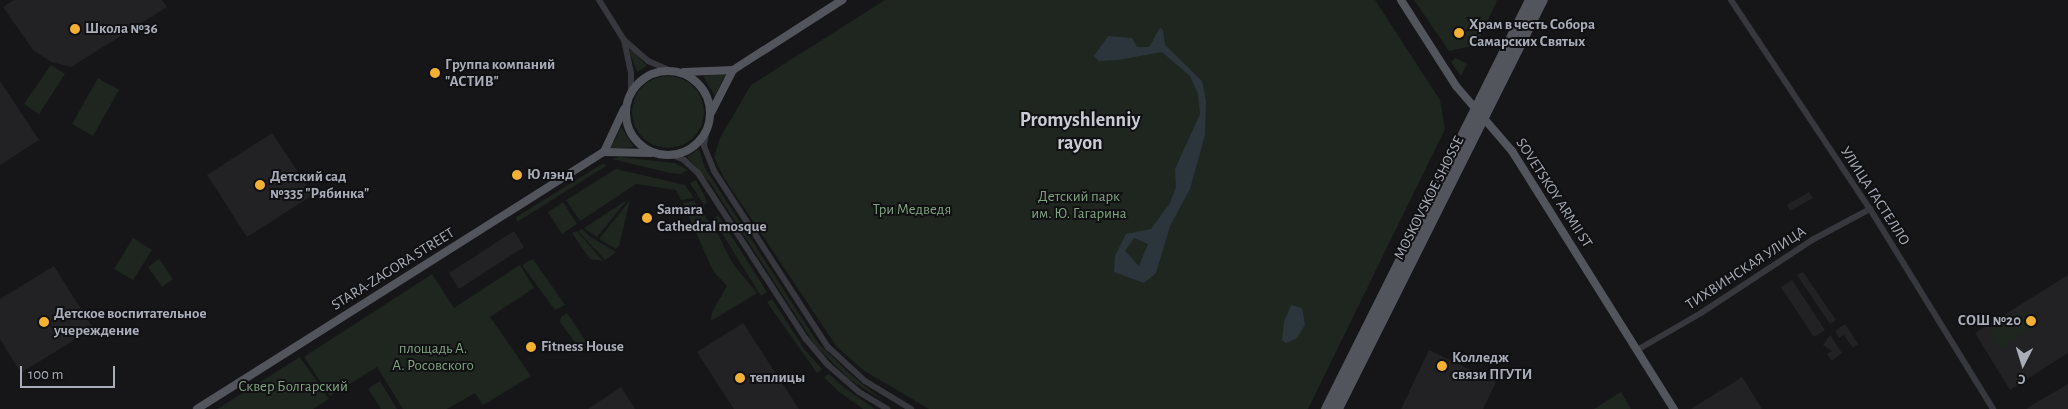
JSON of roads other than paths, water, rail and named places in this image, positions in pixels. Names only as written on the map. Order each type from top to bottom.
[{"type":"main road","points":[[733,70],[684,72],[667,70],[640,80],[631,92],[604,152],[673,155],[696,144],[706,132],[711,113],[733,70],[842,0]]},
{"type":"main road","name":"SOVETSKOY ARMII ST","points":[[1401,0],[1479,115],[1512,151],[1674,409]]},
{"type":"main road","name":"MOSKOVSKOE SHOSSE","points":[[1340,409],[1479,115],[1529,0]]},
{"type":"main road","name":"MOSKOVSKOE SHOSSE","points":[[1332,409],[1537,0]]},
{"type":"main road","name":"MOSKOVSKOE SHOSSE","points":[[1325,409],[1479,115],[1544,0]]},
{"type":"main road","points":[[684,72],[698,82],[707,93],[711,113]]},
{"type":"main road","points":[[626,105],[632,134],[651,153]]},
{"type":"main road","name":"STARA-ZAGORA STREET","points":[[197,409],[604,152]]},
{"type":"street","points":[[599,0],[624,40],[648,61],[667,70]]},
{"type":"street","name":"УЛИЦА ГАСТЕЛЛО","points":[[1730,0],[1870,209],[1993,409]]},
{"type":"street","points":[[624,40],[631,73],[631,92]]},
{"type":"street","points":[[706,132],[704,146],[714,171],[809,321],[846,366],[908,408]]},
{"type":"street","points":[[673,155],[684,160],[698,173],[806,338],[828,365],[859,392],[887,409]]},
{"type":"street","name":"ТИХВИНСКАЯ УЛИЦА","points":[[1637,350],[1701,313],[1812,240],[1870,209]]},
{"type":"place","name":"Школа №36","points":[[75,29]]},
{"type":"place","name":"Храм в честь Собора Самарских Святых","points":[[1459,33]]},
{"type":"place","name":"Группа компаний \"АСТИВ\"","points":[[435,73]]},
{"type":"place","name":"Ю лэнд","points":[[517,175]]},
{"type":"place","name":"Детский сад №335 \"Рябинка\"","points":[[260,185]]},
{"type":"place","name":"Samara Cathedral mosque","points":[[647,218]]},
{"type":"place","name":"СОШ №20","points":[[2031,321]]},
{"type":"place","name":"Детское воспитательное учереждение","points":[[44,322]]},
{"type":"place","name":"Fitness House","points":[[531,347]]},
{"type":"place","name":"Колледж связи ПГУТИ","points":[[1442,366]]},
{"type":"place","name":"теплицы","points":[[740,378]]},
{"type":"district","name":"Promyshlenniy rayon","points":[[1080,132]]},
{"type":"park label","name":"Детский парк им. Ю. Гагарина","points":[[1079,204]]},
{"type":"park label","name":"Три Медведя","points":[[912,210]]},
{"type":"park label","name":"площадь А. А. Росовского","points":[[433,356]]},
{"type":"park label","name":"Сквер Болгарский","points":[[293,387]]}]
